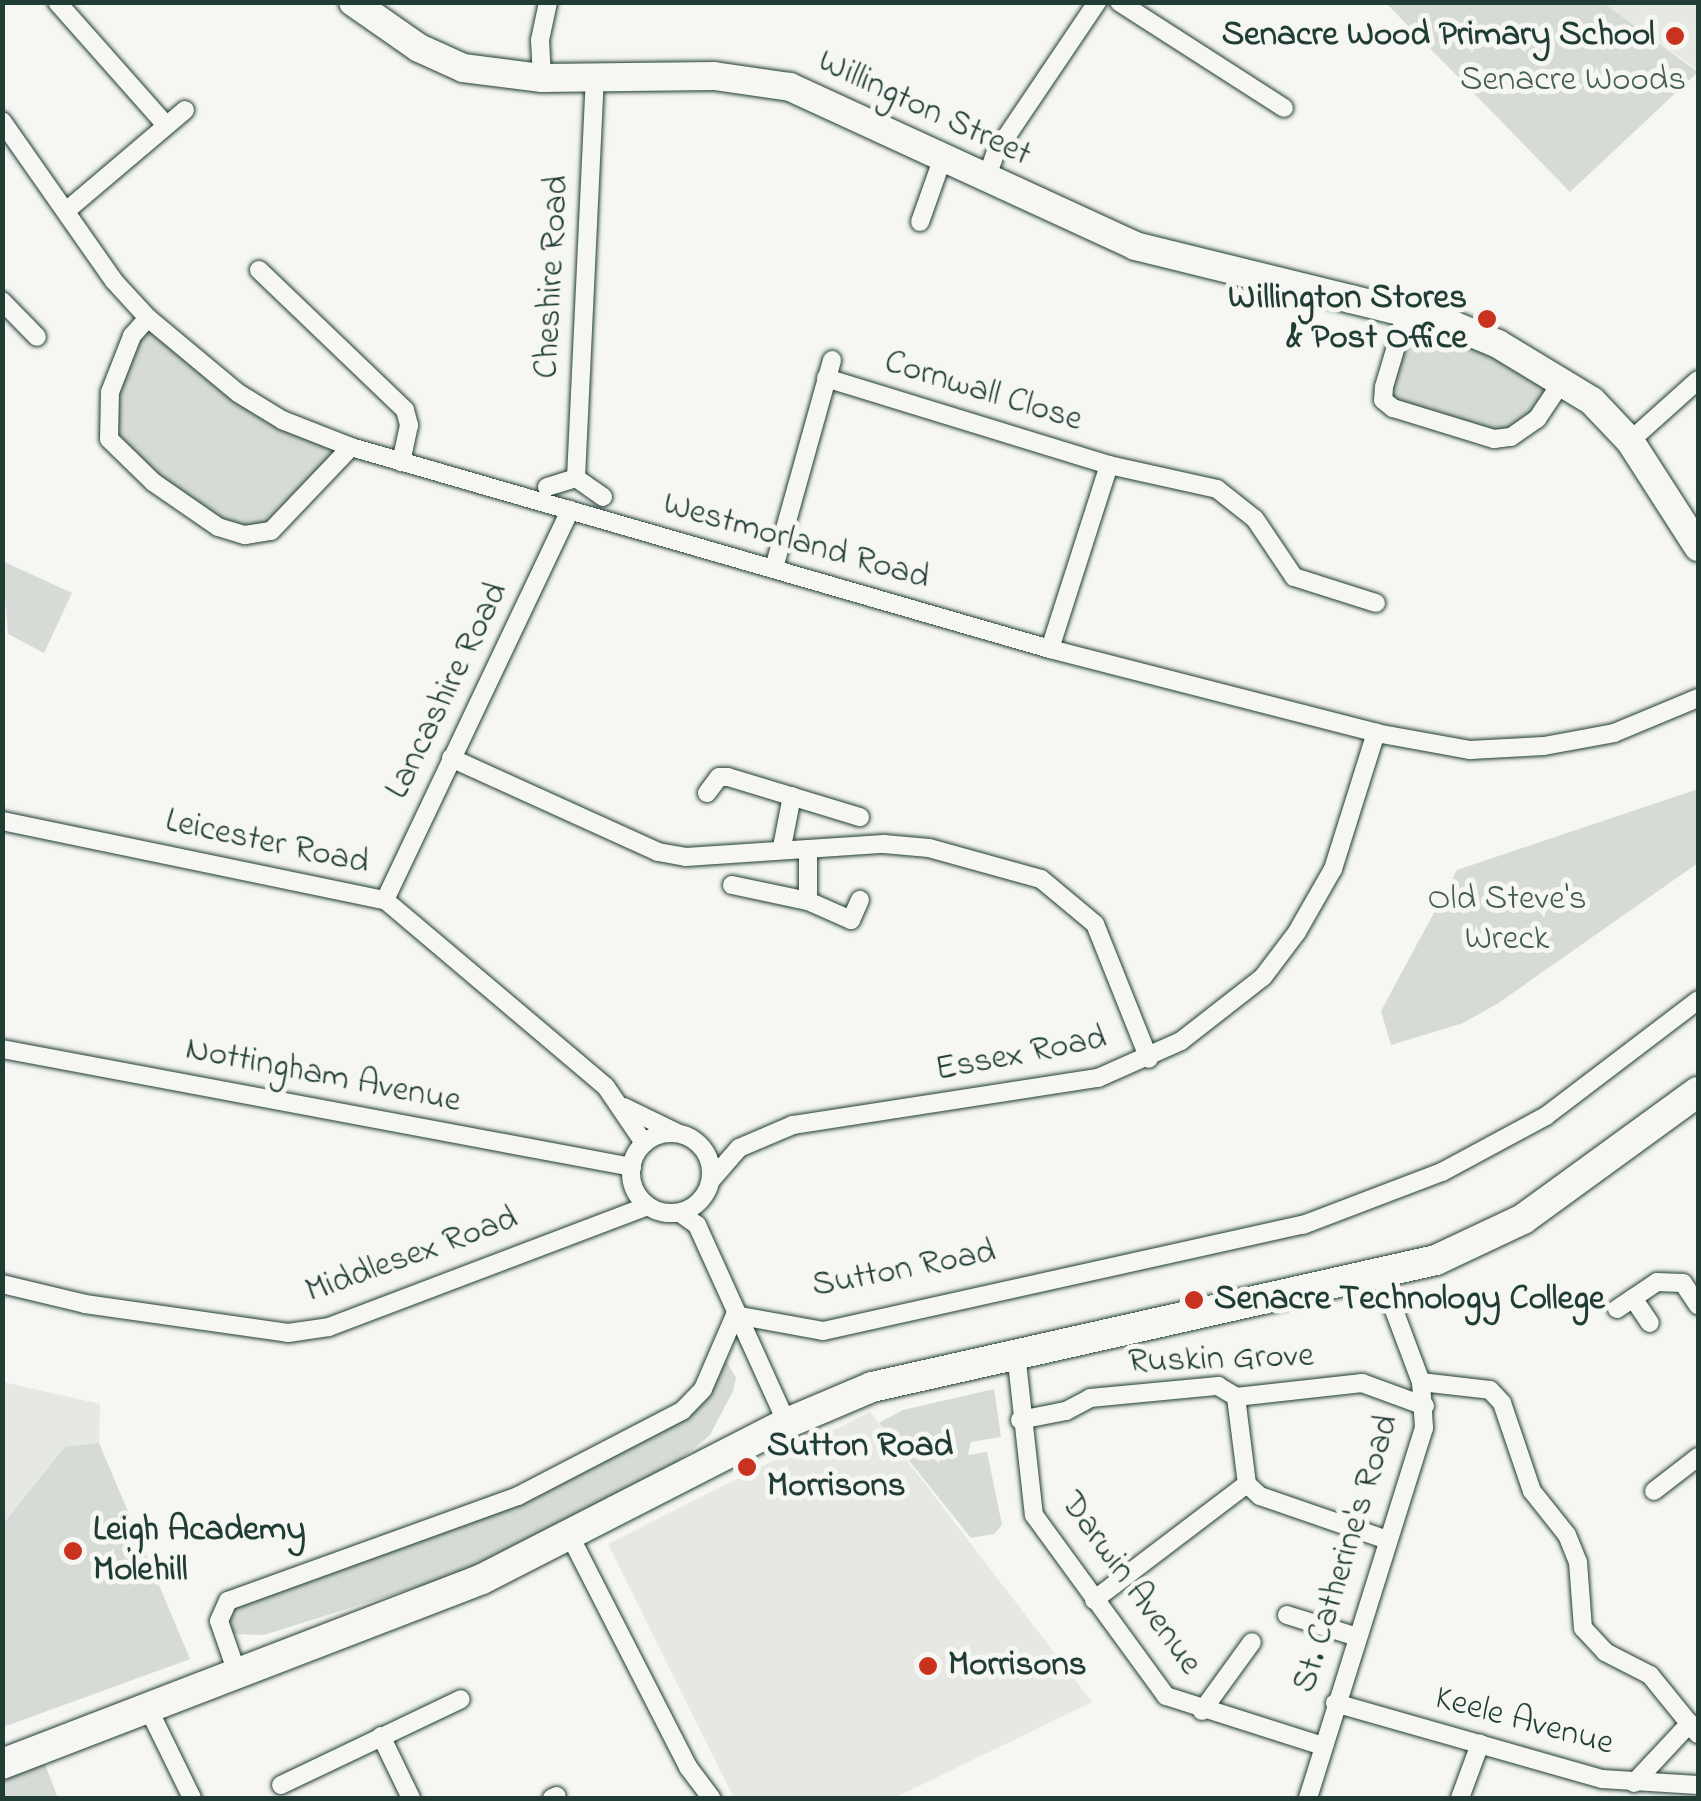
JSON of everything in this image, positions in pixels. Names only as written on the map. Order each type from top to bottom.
[{"type":"main road","points":[[2,1764],[236,1670],[482,1580],[571,1538],[787,1423],[872,1387],[1436,1260],[1523,1219],[1695,1103]]},
{"type":"street","points":[[57,2],[164,123]]},
{"type":"street","name":"Willington Street","points":[[353,2],[419,48],[464,68],[542,78],[714,76],[790,87],[1135,246],[1472,333],[1563,380],[1630,442],[1695,538]]},
{"type":"street","points":[[542,78],[540,40],[548,2]]},
{"type":"street","points":[[986,179],[996,152],[1096,2]]},
{"type":"street","points":[[1119,2],[1284,108]]},
{"type":"street","name":"Cheshire Road","points":[[576,478],[594,79]]},
{"type":"street","points":[[66,211],[164,123],[185,110]]},
{"type":"street","name":"Westmorland Road","points":[[3,124],[148,318],[238,393],[282,420],[351,447],[1050,649],[1376,734],[1470,750],[1544,746],[1614,732],[1698,698]]},
{"type":"street","points":[[920,222],[943,157]]},
{"type":"street","points":[[258,270],[265,290],[406,410],[401,462]]},
{"type":"street","points":[[2,301],[37,337]]},
{"type":"street","points":[[1406,313],[1384,387],[1383,400],[1393,408],[1494,440],[1511,437],[1537,420],[1563,380]]},
{"type":"street","points":[[148,318],[132,336],[110,392],[110,439],[152,482],[218,526],[244,535],[271,532],[351,447]]},
{"type":"street","name":"Cornwall Close","points":[[774,568],[832,360]]},
{"type":"street","name":"Cornwall Close","points":[[826,378],[1109,464],[1050,649]]},
{"type":"street","points":[[1630,442],[1698,380]]},
{"type":"street","points":[[1109,464],[1217,489],[1256,520],[1294,577],[1376,603]]},
{"type":"street","points":[[547,487],[576,478],[603,497]]},
{"type":"street","name":"Lancashire Road","points":[[385,900],[570,510]]},
{"type":"street","points":[[1356,598],[1362,578]]},
{"type":"street","name":"Essex Road","points":[[700,1145],[738,1148],[828,1117],[1009,1095],[1098,1078],[1149,1058],[1219,1015],[1263,977],[1297,932],[1332,869],[1376,734]]},
{"type":"street","points":[[451,758],[658,852],[686,857],[782,847],[928,848],[1062,891],[1096,924],[1149,1058]]},
{"type":"street","points":[[707,793],[719,777],[728,777],[852,818]]},
{"type":"street","points":[[782,847],[792,796]]},
{"type":"street","name":"Leicester Road","points":[[2,821],[385,900],[624,1107],[679,1134]]},
{"type":"street","points":[[808,849],[808,902]]},
{"type":"street","points":[[740,885],[808,902],[851,920],[860,900]]},
{"type":"street","name":"Sutton Road","points":[[735,1315],[823,1331],[1304,1225],[1442,1172],[1546,1116],[1698,1000]]},
{"type":"street","name":"Nottingham Avenue","points":[[2,1049],[632,1166]]},
{"type":"street","name":"Leicester Road","points":[[624,1107],[644,1144]]},
{"type":"street","points":[[697,1225],[709,1187],[700,1145],[679,1134],[644,1144],[632,1166],[634,1190],[648,1206],[680,1213],[697,1225],[787,1423]]},
{"type":"street","points":[[680,1213],[709,1187],[738,1148]]},
{"type":"street","name":"Middlesex Road","points":[[605,1220],[634,1190]]},
{"type":"street","name":"Middlesex Road","points":[[2,1284],[85,1304],[288,1333],[329,1327],[648,1206]]},
{"type":"street","name":"St. Catherine's Road","points":[[1308,1798],[1384,1539],[1424,1428],[1421,1382],[1380,1273]]},
{"type":"street","points":[[1650,1323],[1625,1304],[1657,1282],[1683,1283],[1698,1305]]},
{"type":"street","points":[[236,1670],[219,1621],[228,1601],[518,1496],[682,1410],[703,1389],[735,1315]]},
{"type":"street","name":"Darwin Avenue","points":[[1016,1353],[1020,1420],[1034,1515],[1166,1696],[1202,1711],[1323,1746]]},
{"type":"street","points":[[1421,1382],[1490,1390],[1502,1403],[1532,1491],[1568,1535],[1578,1562],[1577,1612],[1584,1628],[1606,1652],[1650,1674],[1694,1729],[1634,1783]]},
{"type":"street","name":"Ruskin Grove","points":[[1020,1420],[1099,1396],[1218,1386],[1236,1398],[1297,1395],[1352,1383],[1425,1406]]},
{"type":"street","points":[[1236,1398],[1246,1484],[1260,1496],[1384,1539]]},
{"type":"street","points":[[1654,1491],[1698,1457]]},
{"type":"street","points":[[1094,1600],[1246,1484]]},
{"type":"street","points":[[571,1538],[688,1767],[711,1798]]},
{"type":"street","points":[[1287,1615],[1354,1636]]},
{"type":"street","points":[[1202,1711],[1252,1642]]},
{"type":"street","points":[[282,1785],[461,1699]]},
{"type":"street","name":"Keele Avenue","points":[[1335,1703],[1634,1783],[1698,1785]]},
{"type":"street","points":[[148,1708],[192,1798]]},
{"type":"street","points":[[382,1736],[411,1798]]},
{"type":"street","points":[[1460,1798],[1480,1744]]},
{"type":"shaded area","name":"Senacre Wood Primary School","points":[[1604,3],[1698,3],[1698,70]]},
{"type":"shaded area","name":"Leigh Academy Molehill","points":[[3,1382],[100,1404],[99,1443],[190,1659],[3,1727]]},
{"type":"shaded area","points":[[870,1412],[1092,1702],[894,1798],[734,1798],[608,1544]]},
{"type":"green space","name":"Senacre Woods","points":[[1386,3],[1604,3],[1698,72],[1570,192]]},
{"type":"green space","points":[[1406,313],[1563,380],[1511,437],[1393,408],[1384,387]]},
{"type":"green space","points":[[148,318],[238,393],[351,447],[298,510],[245,535],[120,455],[110,392]]},
{"type":"green space","points":[[2,561],[72,593],[44,653],[8,634]]},
{"type":"green space","name":"Old Steve's Wreck","points":[[1698,789],[1698,863],[1497,1004],[1463,1023],[1391,1045],[1381,1011],[1457,870]]},
{"type":"green space","points":[[723,1355],[736,1378],[733,1391],[710,1435],[674,1465],[461,1573],[264,1635],[229,1634],[226,1615],[241,1600],[511,1505],[696,1408]]},
{"type":"green space","points":[[994,1389],[1001,1437],[971,1442],[968,1455],[987,1452],[1002,1525],[994,1534],[971,1538],[879,1423],[903,1410]]},
{"type":"green space","name":"Leigh Academy Molehill","points":[[99,1443],[190,1659],[3,1727],[3,1524],[65,1447]]},
{"type":"green space","points":[[44,1762],[58,1798],[3,1798],[3,1770]]},
{"type":"place","name":"Senacre Wood Primary School","points":[[1675,36]]},
{"type":"place","name":"Willington Stores & Post Office","points":[[1487,319]]},
{"type":"place","name":"Senacre Technology College","points":[[1194,1300]]},
{"type":"place","name":"Sutton Road Morrisons","points":[[747,1467]]},
{"type":"place","name":"Leigh Academy Molehill","points":[[73,1551]]},
{"type":"place","name":"Morrisons","points":[[928,1666]]}]
